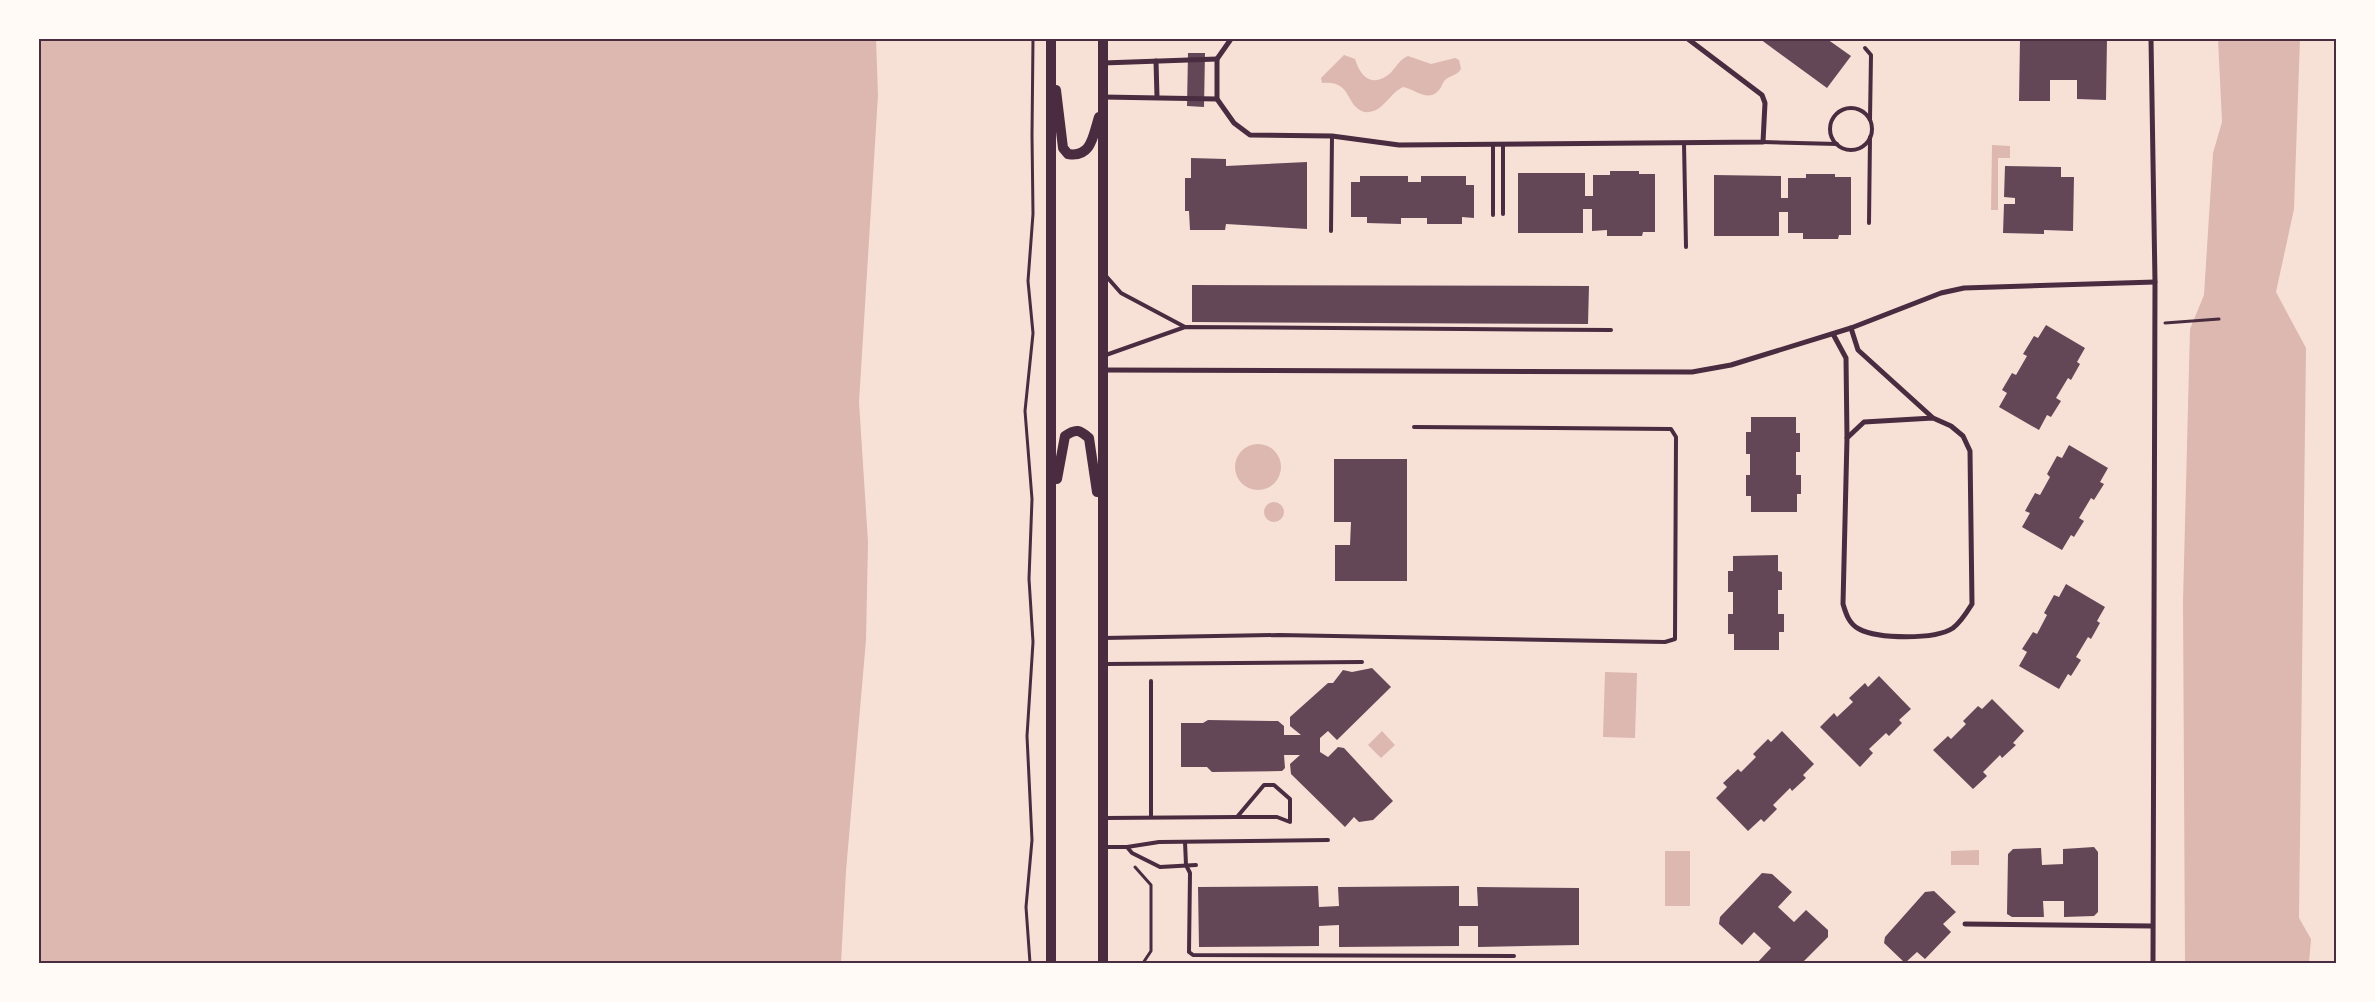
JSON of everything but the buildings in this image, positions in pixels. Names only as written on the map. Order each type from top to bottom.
[{"type":"main road","points":[[1103,39],[1103,963]]},
{"type":"main road","points":[[1050,42],[1063,148],[1068,154],[1077,156],[1085,153],[1090,146],[1103,101]]},
{"type":"main road","points":[[1050,42],[1052,515],[1050,963]]},
{"type":"main road","points":[[1052,515],[1065,436],[1073,430],[1080,430],[1089,438],[1102,530]]},
{"type":"street","points":[[1231,39],[1216,59],[1217,99],[1234,123],[1250,136],[1332,136],[1400,145],[1763,142],[1765,103],[1762,95],[1688,39]]},
{"type":"street","points":[[2151,39],[2155,282],[2153,963]]},
{"type":"street","points":[[1103,63],[1216,59]]},
{"type":"street","points":[[1156,62],[1157,98]]},
{"type":"street","points":[[1103,101],[1157,98],[1217,99]]},
{"type":"street","points":[[1102,370],[1692,372],[1731,365],[1833,334],[1941,293],[1964,288],[2155,282]]},
{"type":"street","points":[[1833,334],[1846,358],[1848,438],[1843,604],[1848,619],[1857,629],[1876,635],[1938,634],[1953,628],[1963,618],[1972,604],[1970,451],[1963,436],[1951,426],[1933,418],[1858,350],[1851,328]]},
{"type":"street","points":[[1848,438],[1864,422],[1933,418]]},
{"type":"street","points":[[1965,924],[2152,926]]},
{"type":"lane","points":[[1865,48],[1871,55],[1869,223]]},
{"type":"lane","points":[[1837,144],[1830,132],[1832,119],[1836,114],[1848,108],[1855,108],[1867,115],[1870,121]]},
{"type":"lane","points":[[1763,142],[1837,144],[1849,149],[1856,149],[1867,141],[1870,135]]},
{"type":"lane","points":[[1331,231],[1332,136]]},
{"type":"lane","points":[[1684,143],[1686,247]]},
{"type":"lane","points":[[1493,144],[1493,215]]},
{"type":"lane","points":[[1503,145],[1503,214]]},
{"type":"lane","points":[[1102,270],[1121,293],[1185,327]]},
{"type":"lane","points":[[1102,357],[1185,327],[1611,330]]},
{"type":"lane","points":[[1103,638],[1289,635],[1666,642],[1675,639],[1676,437],[1671,429],[1414,426]]},
{"type":"lane","points":[[1103,664],[1362,662]]},
{"type":"lane","points":[[1151,681],[1151,817]]},
{"type":"lane","points":[[1103,818],[1277,817],[1290,822],[1290,799],[1274,785],[1264,785],[1237,817]]},
{"type":"lane","points":[[1103,847],[1127,848],[1144,843],[1328,840]]},
{"type":"lane","points":[[1185,842],[1186,864],[1190,874],[1190,952],[1194,955],[1514,956]]},
{"type":"lane","points":[[1127,848],[1132,853],[1160,867],[1175,868],[1186,864],[1196,865]]},
{"type":"path","points":[[1030,963],[1026,906],[1032,840],[1027,736],[1033,642],[1029,579],[1032,499],[1025,411],[1034,333],[1028,281],[1033,214],[1033,39]]},
{"type":"path","points":[[2154,324],[2220,319]]},
{"type":"path","points":[[1132,853],[1133,865],[1151,885],[1150,952],[1143,963]]},
{"type":"shaded area","points":[[39,39],[876,39],[878,95],[859,402],[868,542],[866,640],[846,871],[841,963],[39,963]]},
{"type":"shaded area","points":[[2218,39],[2300,39],[2294,209],[2276,292],[2306,348],[2299,918],[2311,939],[2309,963],[2185,963],[2183,601],[2190,329],[2204,295],[2213,153],[2222,122]]},
{"type":"shaded area","points":[[1344,55],[1355,59],[1363,75],[1371,80],[1382,79],[1408,56],[1431,64],[1455,58],[1459,60],[1461,69],[1458,73],[1445,80],[1435,94],[1421,94],[1403,87],[1381,107],[1371,112],[1364,112],[1353,104],[1344,89],[1339,85],[1322,83],[1321,78]]},
{"type":"shaded area","points":[[1992,145],[2010,146],[2010,158],[1998,158],[1998,210],[1991,210]]},
{"type":"shaded area","points":[[1253,444],[1263,444],[1277,454],[1281,467],[1277,480],[1271,486],[1263,490],[1253,490],[1239,480],[1235,472],[1235,462],[1245,448]]},
{"type":"shaded area","points":[[1274,502],[1281,505],[1284,512],[1281,519],[1274,522],[1267,519],[1264,512],[1267,505]]},
{"type":"shaded area","points":[[1605,672],[1637,673],[1635,738],[1603,737]]},
{"type":"shaded area","points":[[1382,731],[1395,745],[1381,758],[1368,745]]},
{"type":"shaded area","points":[[1979,850],[1979,865],[1951,865],[1951,851]]},
{"type":"shaded area","points":[[1665,851],[1690,851],[1690,906],[1665,906]]}]
